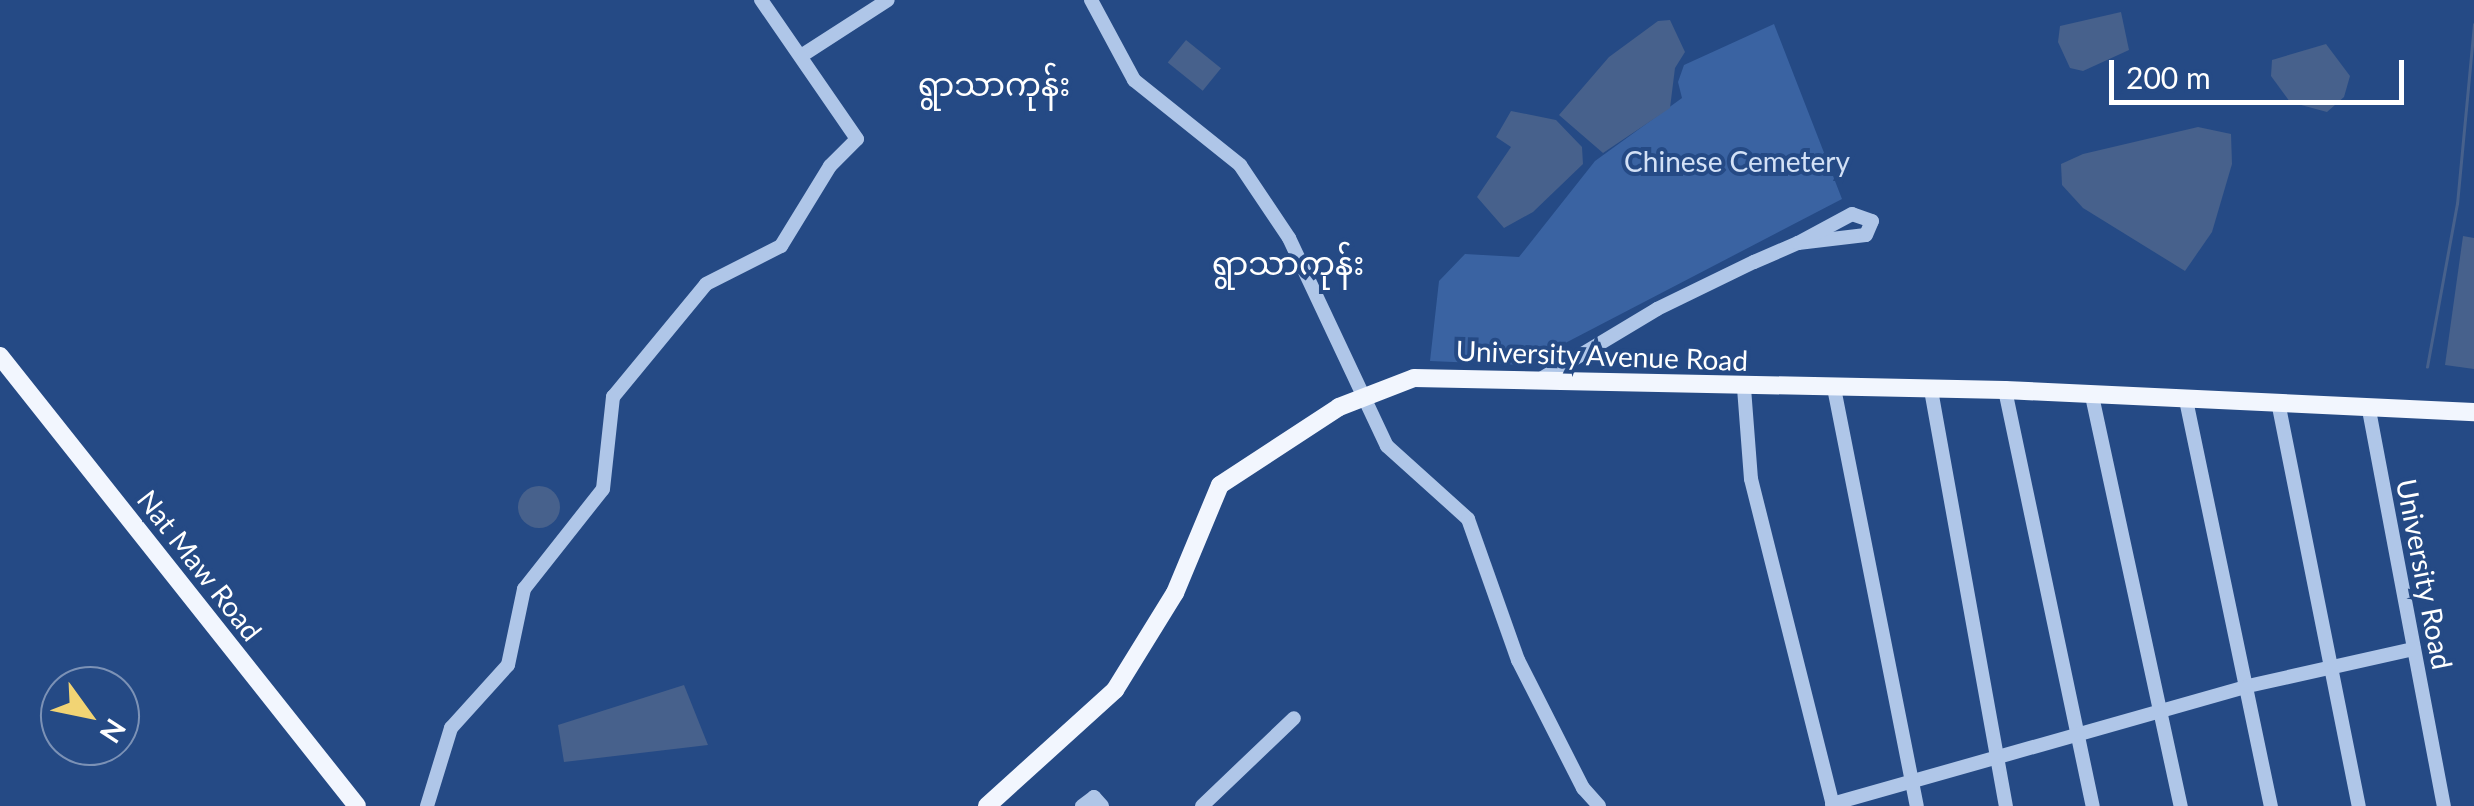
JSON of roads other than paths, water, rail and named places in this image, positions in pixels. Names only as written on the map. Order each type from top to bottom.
[{"type":"main road","name":"Nat Maw Road","points":[[0,356],[357,806]]},
{"type":"main road","name":"University Avenue Road","points":[[987,806],[1115,690],[1175,592],[1220,485],[1365,396],[1414,378],[1511,376],[1530,385],[1578,380],[1744,388],[2006,390],[2474,412]]},
{"type":"street","points":[[427,806],[450,728],[508,665],[524,589],[603,489],[613,397],[717,274],[760,262],[781,246],[830,166],[857,140],[761,0]]},
{"type":"street","points":[[801,56],[888,0]]},
{"type":"street","points":[[1091,0],[1134,80],[1240,165],[1289,238],[1387,446],[1468,520],[1518,660],[1599,806]]},
{"type":"street","points":[[1530,385],[1657,308],[1798,243]]},
{"type":"street","points":[[1744,388],[1751,479],[1832,805],[1910,778],[2078,736],[2248,686],[2414,649]]},
{"type":"street","points":[[1834,388],[1917,806]]},
{"type":"street","points":[[1931,390],[2006,806]]},
{"type":"street","points":[[2006,390],[2093,806]]},
{"type":"street","points":[[2092,396],[2181,806]]},
{"type":"street","points":[[2186,400],[2272,806]]},
{"type":"street","points":[[2278,402],[2359,806]]},
{"type":"street","name":"University Road","points":[[2369,410],[2444,806]]},
{"type":"street","points":[[1202,806],[1294,718]]},
{"type":"street","points":[[1082,806],[1094,797],[1102,806]]},
{"type":"waterway","points":[[2427,367],[2457,204],[2474,25]]},
{"type":"district","name":"ရွာသာကုန်း","points":[[994,84]]},
{"type":"district","name":"ရွာသာကုန်း","points":[[1288,263]]},
{"type":"park label","name":"Chinese Cemetery","points":[[1737,161]]}]
